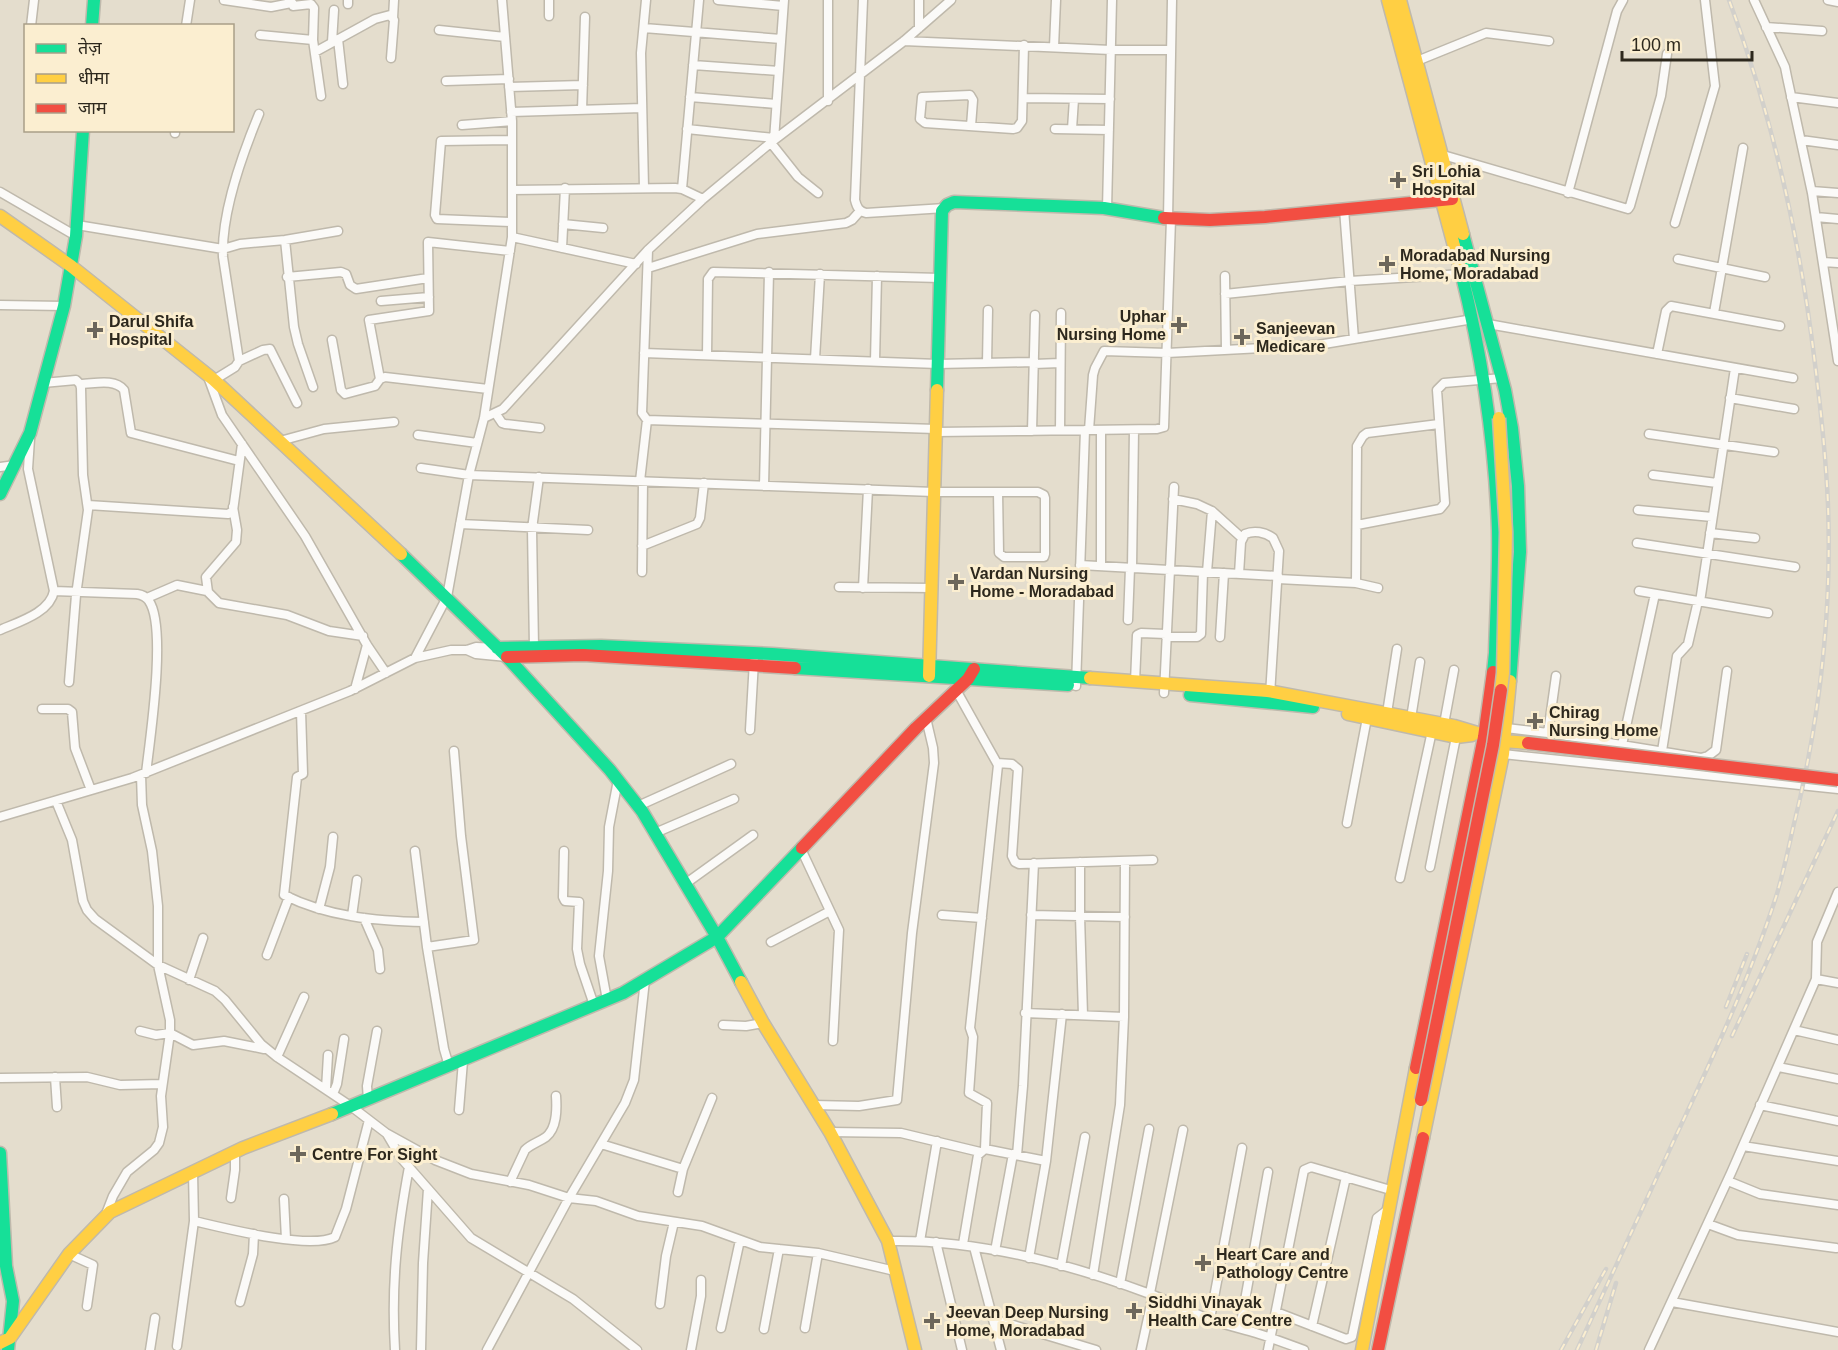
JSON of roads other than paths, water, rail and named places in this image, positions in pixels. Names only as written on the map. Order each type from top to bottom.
[{"type":"main road","points":[[92,24],[94,0]]},
{"type":"main road","points":[[1378,1350],[1504,748],[1520,552],[1518,486],[1512,428],[1505,390],[1488,324],[1388,0]]},
{"type":"main road","points":[[1362,1350],[1495,653],[1498,530],[1484,379],[1462,273],[1443,155],[1400,0]]},
{"type":"main road","points":[[0,494],[30,433],[64,306],[76,231],[83,132]]},
{"type":"main road","points":[[929,671],[942,211],[945,208],[954,202],[1107,209],[1170,219],[1210,220],[1265,217],[1449,199]]},
{"type":"main road","points":[[0,216],[71,266],[211,377],[447,597],[502,652],[618,780],[638,806],[686,884],[763,1023],[830,1132],[888,1241],[915,1350]]},
{"type":"main road","points":[[1416,1169],[1412,1152],[1421,1100],[1493,745],[1503,673],[1506,532],[1498,413],[1505,390]]},
{"type":"main road","points":[[1486,395],[1498,413]]},
{"type":"main road","points":[[502,652],[534,647],[601,646],[1270,697],[1311,706],[1388,713],[1444,724],[1480,736],[1504,748],[1528,743],[1838,780]]},
{"type":"main road","points":[[502,652],[754,659]]},
{"type":"main road","points":[[6,1344],[69,1254],[110,1212],[235,1152],[352,1107],[607,1000],[717,937],[926,718],[971,674]]},
{"type":"main road","points":[[1077,682],[1135,682],[1163,689]]},
{"type":"main road","points":[[1348,710],[1367,718],[1456,736],[1480,736]]},
{"type":"main road","points":[[1399,1163],[1412,1152]]},
{"type":"main road","points":[[0,1153],[6,1266],[13,1301],[6,1344]]},
{"type":"street","points":[[31,24],[34,0]]},
{"type":"street","points":[[186,24],[190,0]]},
{"type":"street","points":[[225,0],[271,7],[291,1],[293,6],[311,4],[313,6],[313,40],[321,96]]},
{"type":"street","points":[[392,58],[394,0]]},
{"type":"street","points":[[415,658],[447,597],[469,475],[484,418],[512,237],[512,117],[502,0]]},
{"type":"street","points":[[549,0],[549,16]]},
{"type":"street","points":[[644,188],[641,60],[646,0]]},
{"type":"street","points":[[682,189],[699,0]]},
{"type":"street","points":[[718,0],[784,3],[773,140],[798,177],[818,193]]},
{"type":"street","points":[[828,0],[828,101]]},
{"type":"street","points":[[863,0],[855,200],[860,211],[866,213],[945,208]]},
{"type":"street","points":[[919,0],[919,28]]},
{"type":"street","points":[[484,418],[503,409],[648,250],[703,199],[773,140],[828,101],[904,41],[951,0]]},
{"type":"street","points":[[1054,47],[1056,0]]},
{"type":"street","points":[[1107,209],[1112,0]]},
{"type":"street","points":[[647,420],[936,431],[1161,429],[1165,424],[1167,352],[1172,0]]},
{"type":"street","points":[[1568,193],[1617,11],[1623,0]]},
{"type":"street","points":[[1675,224],[1715,86],[1705,0]]},
{"type":"street","points":[[1754,0],[1785,68],[1812,191],[1823,262],[1834,312],[1838,361]]},
{"type":"street","points":[[1828,0],[1838,2]]},
{"type":"street","points":[[334,9],[335,41],[344,84]]},
{"type":"street","points":[[315,52],[381,17],[390,15],[393,18]]},
{"type":"street","points":[[582,110],[585,17]]},
{"type":"street","points":[[1766,27],[1822,31]]},
{"type":"street","points":[[644,28],[781,39]]},
{"type":"street","points":[[439,30],[505,37]]},
{"type":"street","points":[[1416,61],[1486,33],[1549,41]]},
{"type":"street","points":[[260,35],[313,40]]},
{"type":"street","points":[[904,41],[1111,50],[1171,50]]},
{"type":"street","points":[[971,126],[973,100],[970,95],[922,97],[921,122],[971,126],[1017,128],[1022,121],[1024,45]]},
{"type":"street","points":[[1443,155],[1625,209],[1630,207],[1661,96],[1667,54]]},
{"type":"street","points":[[693,65],[779,70]]},
{"type":"street","points":[[446,81],[583,85]]},
{"type":"street","points":[[690,97],[776,105]]},
{"type":"street","points":[[1791,97],[1838,103]]},
{"type":"street","points":[[1023,98],[1110,99]]},
{"type":"street","points":[[1072,129],[1074,99]]},
{"type":"street","points":[[462,125],[582,110],[642,108]]},
{"type":"street","points":[[239,362],[223,249],[239,166],[260,114]]},
{"type":"street","points":[[687,129],[773,140]]},
{"type":"street","points":[[1055,129],[1109,130]]},
{"type":"street","points":[[512,140],[441,141],[435,215],[437,219],[512,222]]},
{"type":"street","points":[[1801,140],[1838,145]]},
{"type":"street","points":[[1714,313],[1743,148]]},
{"type":"street","points":[[562,248],[565,188]]},
{"type":"street","points":[[512,190],[682,189],[703,199]]},
{"type":"street","points":[[1812,191],[1838,193]]},
{"type":"street","points":[[0,192],[76,231],[223,249],[240,244],[285,240],[338,231]]},
{"type":"street","points":[[1344,209],[1354,339]]},
{"type":"street","points":[[648,268],[757,234],[846,223],[860,211]]},
{"type":"street","points":[[1816,217],[1838,219]]},
{"type":"street","points":[[563,224],[603,228]]},
{"type":"street","points":[[512,237],[636,264]]},
{"type":"street","points":[[285,240],[287,277],[298,344],[313,387]]},
{"type":"street","points":[[380,379],[369,320],[430,310],[428,242],[510,251]]},
{"type":"street","points":[[642,572],[641,481],[647,420],[642,412],[648,250]]},
{"type":"street","points":[[1678,259],[1765,277]]},
{"type":"street","points":[[1823,262],[1838,263]]},
{"type":"street","points":[[706,355],[709,274],[719,270],[940,278]]},
{"type":"street","points":[[287,277],[341,272],[346,274],[350,285],[356,289],[428,278]]},
{"type":"street","points":[[764,486],[769,272]]},
{"type":"street","points":[[1225,294],[1350,281],[1462,273]]},
{"type":"street","points":[[815,359],[820,274]]},
{"type":"street","points":[[875,362],[877,276]]},
{"type":"street","points":[[1225,276],[1226,350]]},
{"type":"street","points":[[381,301],[429,297]]},
{"type":"street","points":[[0,305],[64,306]]},
{"type":"street","points":[[1657,354],[1666,311],[1671,306],[1780,326]]},
{"type":"street","points":[[987,363],[988,310]]},
{"type":"street","points":[[1060,430],[1061,313]]},
{"type":"street","points":[[1032,431],[1035,315]]},
{"type":"street","points":[[1077,682],[1087,430],[1093,375],[1102,353],[1107,350],[1167,352],[1318,345],[1473,319]]},
{"type":"street","points":[[1488,324],[1792,378]]},
{"type":"street","points":[[332,340],[344,393],[375,386],[384,377],[489,389]]},
{"type":"street","points":[[297,403],[270,349],[263,350],[239,362],[235,367],[211,377],[214,399],[222,415],[305,536],[365,640],[387,673]]},
{"type":"street","points":[[644,352],[938,364],[1060,363]]},
{"type":"street","points":[[1662,751],[1677,656],[1689,644],[1699,601],[1735,368]]},
{"type":"street","points":[[1358,525],[1440,509],[1443,506],[1445,503],[1436,394],[1439,387],[1443,383],[1502,378]]},
{"type":"street","points":[[43,383],[76,380],[80,384],[115,383],[124,390],[129,429],[134,434],[239,462]]},
{"type":"street","points":[[69,682],[76,592],[88,505],[82,475],[80,384]]},
{"type":"street","points":[[1730,398],[1794,410]]},
{"type":"street","points":[[496,414],[505,424],[540,428]]},
{"type":"street","points":[[280,441],[324,429],[394,422]]},
{"type":"street","points":[[1356,583],[1358,446],[1363,435],[1439,424]]},
{"type":"street","points":[[1101,430],[1101,566]]},
{"type":"street","points":[[1128,620],[1134,430]]},
{"type":"street","points":[[0,630],[39,611],[49,603],[54,591],[28,469],[30,433]]},
{"type":"street","points":[[1649,434],[1774,452]]},
{"type":"street","points":[[418,435],[477,443]]},
{"type":"street","points":[[88,505],[226,515],[231,513],[233,507],[242,444]]},
{"type":"street","points":[[0,466],[15,465]]},
{"type":"street","points":[[421,468],[469,475],[934,492],[998,492],[1038,492],[1044,495],[1044,557],[1004,557],[999,554],[998,492]]},
{"type":"street","points":[[1653,476],[1717,483]]},
{"type":"street","points":[[534,647],[532,529],[538,477]]},
{"type":"street","points":[[642,546],[697,524],[700,518],[704,483]]},
{"type":"street","points":[[1163,689],[1174,486]]},
{"type":"street","points":[[864,588],[868,489]]},
{"type":"street","points":[[1173,500],[1197,504],[1212,511],[1242,538]]},
{"type":"street","points":[[207,591],[206,577],[233,546],[237,537],[233,507]]},
{"type":"street","points":[[1638,510],[1712,517]]},
{"type":"street","points":[[1135,682],[1137,635],[1142,633],[1197,637],[1201,634],[1212,511]]},
{"type":"street","points":[[460,524],[588,530]]},
{"type":"street","points":[[1239,574],[1242,538],[1250,532],[1264,533],[1274,538],[1279,551],[1270,697]]},
{"type":"street","points":[[1710,532],[1755,538]]},
{"type":"street","points":[[1637,543],[1795,567]]},
{"type":"street","points":[[1080,565],[1356,583],[1378,588]]},
{"type":"street","points":[[1220,637],[1224,573]]},
{"type":"street","points":[[147,598],[177,585],[207,591],[219,603],[286,615],[329,631],[365,640]]},
{"type":"street","points":[[839,587],[931,588]]},
{"type":"street","points":[[54,591],[137,594],[147,598],[150,602],[156,629],[156,678],[143,774],[142,805],[152,851],[158,906],[158,965],[170,1020],[161,1096],[163,1127],[159,1143],[154,1150],[127,1172],[113,1196],[105,1217]]},
{"type":"street","points":[[1639,591],[1768,613]]},
{"type":"street","points":[[1622,745],[1655,594]]},
{"type":"street","points":[[355,688],[365,640]]},
{"type":"street","points":[[0,817],[143,774],[355,688],[415,658],[476,647],[502,652]]},
{"type":"street","points":[[1388,713],[1397,649]]},
{"type":"street","points":[[750,730],[754,659]]},
{"type":"street","points":[[1411,718],[1420,662]]},
{"type":"street","points":[[1444,724],[1454,670]]},
{"type":"street","points":[[1506,728],[1701,758],[1716,750],[1727,671]]},
{"type":"street","points":[[1548,733],[1557,676]]},
{"type":"street","points":[[956,690],[997,763],[998,774],[970,1028],[973,1037],[969,1093],[987,1103],[982,1151],[978,1155],[963,1244]]},
{"type":"street","points":[[42,709],[70,710],[75,748],[91,790]]},
{"type":"street","points":[[301,711],[303,774],[297,777],[283,893],[319,909],[352,916],[424,922]]},
{"type":"street","points":[[814,1105],[860,1106],[897,1100],[912,933],[934,763],[926,718]]},
{"type":"street","points":[[1347,823],[1367,718]]},
{"type":"street","points":[[1400,878],[1432,731]]},
{"type":"street","points":[[1430,867],[1456,736]]},
{"type":"street","points":[[1504,748],[1838,789]]},
{"type":"street","points":[[427,946],[474,940],[454,751]]},
{"type":"street","points":[[997,763],[1015,765],[1019,775],[1013,859],[1019,864],[1153,860]]},
{"type":"street","points":[[638,806],[731,764]]},
{"type":"street","points":[[607,1000],[599,956],[608,871],[609,827],[618,780]]},
{"type":"street","points":[[655,833],[734,799]]},
{"type":"street","points":[[56,801],[72,840],[83,901],[95,919],[158,965],[215,991],[261,1044],[277,1058],[352,1107],[386,1133],[435,1160],[471,1174],[569,1198],[596,1202],[639,1216],[702,1226],[760,1247],[818,1253],[895,1271]]},
{"type":"street","points":[[686,884],[753,836]]},
{"type":"street","points":[[319,909],[330,867],[333,837]]},
{"type":"street","points":[[801,849],[839,930],[833,1041]]},
{"type":"street","points":[[415,851],[427,946],[444,1049],[449,1066]]},
{"type":"street","points":[[564,851],[563,897],[565,901],[580,904],[577,949],[594,1005]]},
{"type":"street","points":[[1093,1275],[1119,1116],[1124,1017],[1125,861]]},
{"type":"street","points":[[1080,862],[1083,1015]]},
{"type":"street","points":[[995,1251],[1015,1155],[1023,1086],[1034,863]]},
{"type":"street","points":[[352,916],[357,880]]},
{"type":"street","points":[[1649,1350],[1728,1181],[1816,979],[1817,942],[1838,892]]},
{"type":"street","points":[[267,955],[289,897]]},
{"type":"street","points":[[771,942],[830,911]]},
{"type":"street","points":[[942,915],[982,918]]},
{"type":"street","points":[[1031,915],[1125,917]]},
{"type":"street","points":[[364,918],[376,943],[380,969]]},
{"type":"street","points":[[189,980],[203,938]]},
{"type":"street","points":[[1816,979],[1838,983]]},
{"type":"street","points":[[487,1350],[569,1198],[625,1103],[634,1080],[645,980]]},
{"type":"street","points":[[277,1058],[304,997]]},
{"type":"street","points":[[1025,1013],[1124,1017]]},
{"type":"street","points":[[1029,1258],[1046,1161],[1062,1014]]},
{"type":"street","points":[[723,1025],[746,1026],[763,1023]]},
{"type":"street","points":[[1794,1030],[1838,1040]]},
{"type":"street","points":[[140,1031],[156,1035],[170,1033],[193,1045],[224,1041],[268,1050]]},
{"type":"street","points":[[368,1100],[367,1086],[376,1031]]},
{"type":"street","points":[[329,1092],[337,1084],[344,1039]]},
{"type":"street","points":[[328,1054],[329,1092]]},
{"type":"street","points":[[459,1110],[463,1060]]},
{"type":"street","points":[[1778,1066],[1838,1079]]},
{"type":"street","points":[[55,1077],[57,1107]]},
{"type":"street","points":[[0,1078],[87,1077],[120,1085],[162,1084]]},
{"type":"street","points":[[510,1182],[529,1146],[547,1136],[552,1130],[556,1114],[556,1096]]},
{"type":"street","points":[[678,1192],[683,1169],[712,1098]]},
{"type":"street","points":[[1760,1105],[1838,1121]]},
{"type":"street","points":[[194,1221],[286,1239],[325,1240],[335,1237],[346,1209],[369,1120]]},
{"type":"street","points":[[1120,1284],[1149,1129]]},
{"type":"street","points":[[1141,1350],[1183,1130]]},
{"type":"street","points":[[830,1132],[901,1133],[982,1151],[1046,1161]]},
{"type":"street","points":[[386,1133],[401,1158],[471,1238],[573,1299],[637,1350]]},
{"type":"street","points":[[1061,1266],[1085,1137]]},
{"type":"street","points":[[920,1241],[937,1141]]},
{"type":"street","points":[[601,1144],[683,1169]]},
{"type":"street","points":[[1743,1146],[1838,1161]]},
{"type":"street","points":[[1210,1319],[1242,1148]]},
{"type":"street","points":[[231,1198],[236,1170],[235,1152]]},
{"type":"street","points":[[395,1350],[393,1273],[409,1167]]},
{"type":"street","points":[[1268,1350],[1304,1170],[1311,1167],[1394,1191]]},
{"type":"street","points":[[177,1346],[194,1221],[193,1172]]},
{"type":"street","points":[[1240,1328],[1268,1172]]},
{"type":"street","points":[[1312,1326],[1346,1177]]},
{"type":"street","points":[[1728,1181],[1760,1194],[1838,1205]]},
{"type":"street","points":[[422,1350],[423,1263],[428,1190]]},
{"type":"street","points":[[284,1199],[286,1239]]},
{"type":"street","points":[[1275,1312],[1346,1338],[1352,1337],[1377,1218],[1390,1208]]},
{"type":"street","points":[[660,1304],[666,1256],[674,1222]]},
{"type":"street","points":[[1708,1224],[1738,1235],[1836,1248]]},
{"type":"street","points":[[240,1302],[253,1254],[254,1234]]},
{"type":"street","points":[[721,1328],[740,1240]]},
{"type":"street","points":[[888,1241],[963,1244],[1061,1266],[1151,1294],[1210,1319],[1304,1350]]},
{"type":"street","points":[[936,1242],[962,1350]]},
{"type":"street","points":[[975,1247],[1001,1350]]},
{"type":"street","points":[[764,1329],[779,1249]]},
{"type":"street","points":[[805,1328],[818,1253]]},
{"type":"street","points":[[69,1254],[93,1265],[87,1306]]},
{"type":"street","points":[[691,1350],[701,1296],[701,1280]]},
{"type":"street","points":[[1672,1302],[1838,1332]]},
{"type":"street","points":[[150,1350],[155,1318]]},
{"type":"street","points":[[993,1319],[1096,1350]]},
{"type":"railway","points":[[1577,1350],[1716,1049],[1765,928],[1781,880],[1802,789],[1822,668],[1828,586],[1828,505],[1821,417],[1809,317],[1793,225],[1772,134],[1729,0]]},
{"type":"railway","points":[[1732,1036],[1838,811]]},
{"type":"railway","points":[[1726,1007],[1747,954]]},
{"type":"railway","points":[[1561,1350],[1606,1269]]},
{"type":"railway","points":[[1596,1350],[1616,1283]]},
{"type":"place","name":"Sri Lohia Hospital","points":[[1398,180]]},
{"type":"place","name":"Moradabad Nursing Home, Moradabad","points":[[1387,264]]},
{"type":"place","name":"Uphar Nursing Home","points":[[1179,325]]},
{"type":"place","name":"Darul Shifa Hospital","points":[[95,330]]},
{"type":"place","name":"Sanjeevan Medicare","points":[[1242,337]]},
{"type":"place","name":"Vardan Nursing Home - Moradabad","points":[[956,582]]},
{"type":"place","name":"Chirag Nursing Home","points":[[1535,721]]},
{"type":"place","name":"Centre For Sight","points":[[298,1154]]},
{"type":"place","name":"Heart Care and Pathology Centre","points":[[1203,1263]]},
{"type":"place","name":"Siddhi Vinayak Health Care Centre","points":[[1134,1311]]},
{"type":"place","name":"Jeevan Deep Nursing Home, Moradabad","points":[[932,1321]]}]
